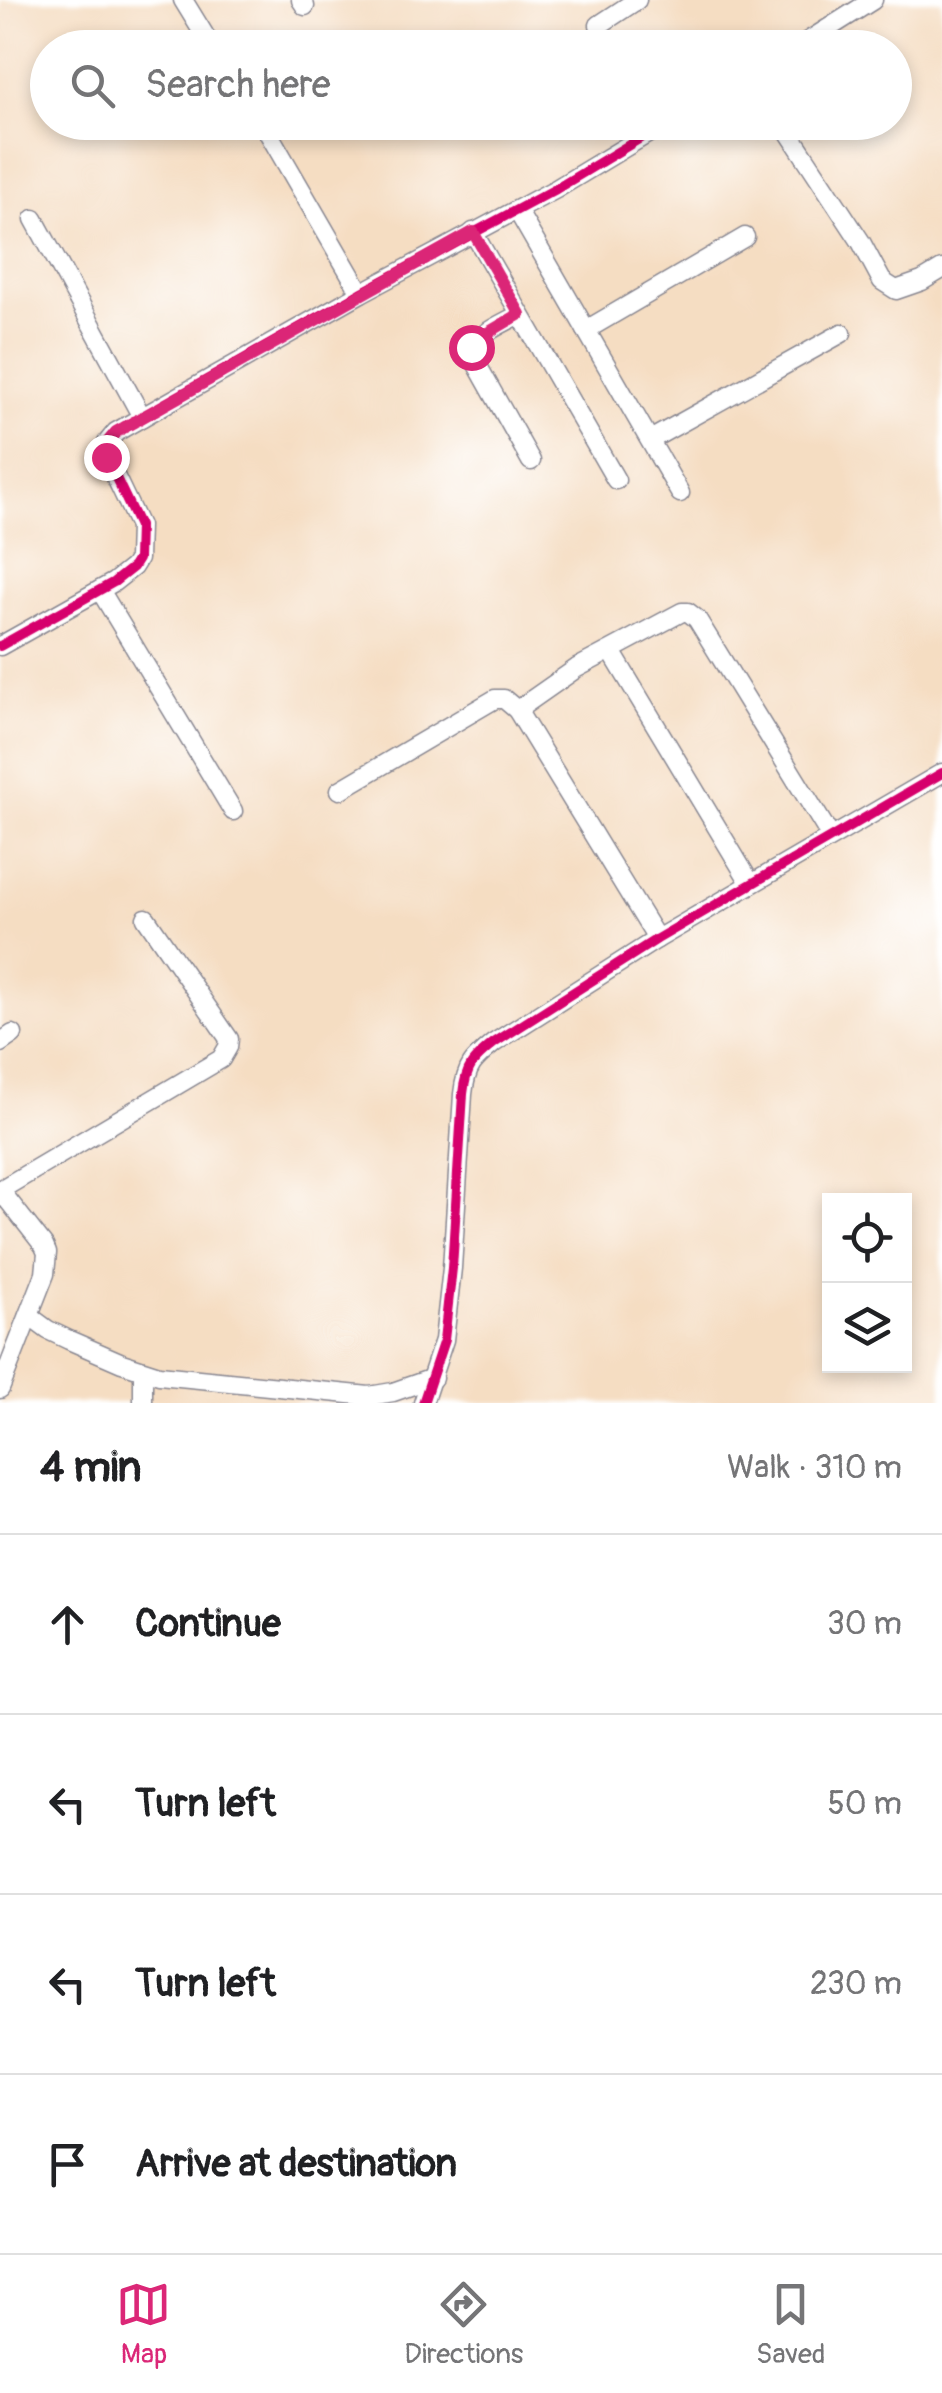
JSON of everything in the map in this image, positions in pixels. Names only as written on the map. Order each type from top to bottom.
[{"type":"street","points":[[183,0],[201,30]]},
{"type":"street","points":[[599,25],[636,0]]},
{"type":"street","points":[[826,30],[873,0]]},
{"type":"street","points":[[272,140],[361,293]]},
{"type":"street","points":[[0,646],[125,575],[138,559],[139,526],[106,457],[107,443],[116,432],[637,140]]},
{"type":"street","points":[[794,140],[888,286],[896,290],[905,288],[942,269]]},
{"type":"street","points":[[516,210],[680,493]]},
{"type":"street","points":[[34,219],[142,416]]},
{"type":"street","points":[[473,232],[616,480]]},
{"type":"street","points":[[586,330],[745,237]]},
{"type":"street","points":[[520,314],[479,338],[470,352],[531,462]]},
{"type":"street","points":[[650,440],[842,334]]},
{"type":"street","points":[[100,590],[234,810]]},
{"type":"street","points":[[517,710],[563,677],[682,612],[694,615],[831,837]]},
{"type":"street","points":[[611,651],[751,884]]},
{"type":"street","points":[[340,790],[494,699],[504,698],[517,710],[657,940]]},
{"type":"street","points":[[422,1403],[444,1340],[463,1094],[473,1060],[657,940],[942,773]]},
{"type":"street","points":[[0,1390],[45,1274],[47,1253],[0,1190],[222,1059],[226,1053],[229,1039],[146,918]]},
{"type":"street","points":[[29,1316],[48,1330],[142,1371],[196,1380],[369,1396],[433,1378]]},
{"type":"street","points":[[142,1371],[143,1403]]},
{"type":"cycle path","points":[[0,646],[114,582],[138,559],[139,526],[106,457],[107,443],[116,432],[361,293],[556,189],[637,140]]},
{"type":"cycle path","points":[[423,1403],[444,1340],[463,1094],[466,1077],[476,1059],[494,1043],[657,939],[942,773]]},
{"type":"route","points":[[106,457],[107,443],[116,432],[473,232],[520,314],[476,340],[471,347]]}]
